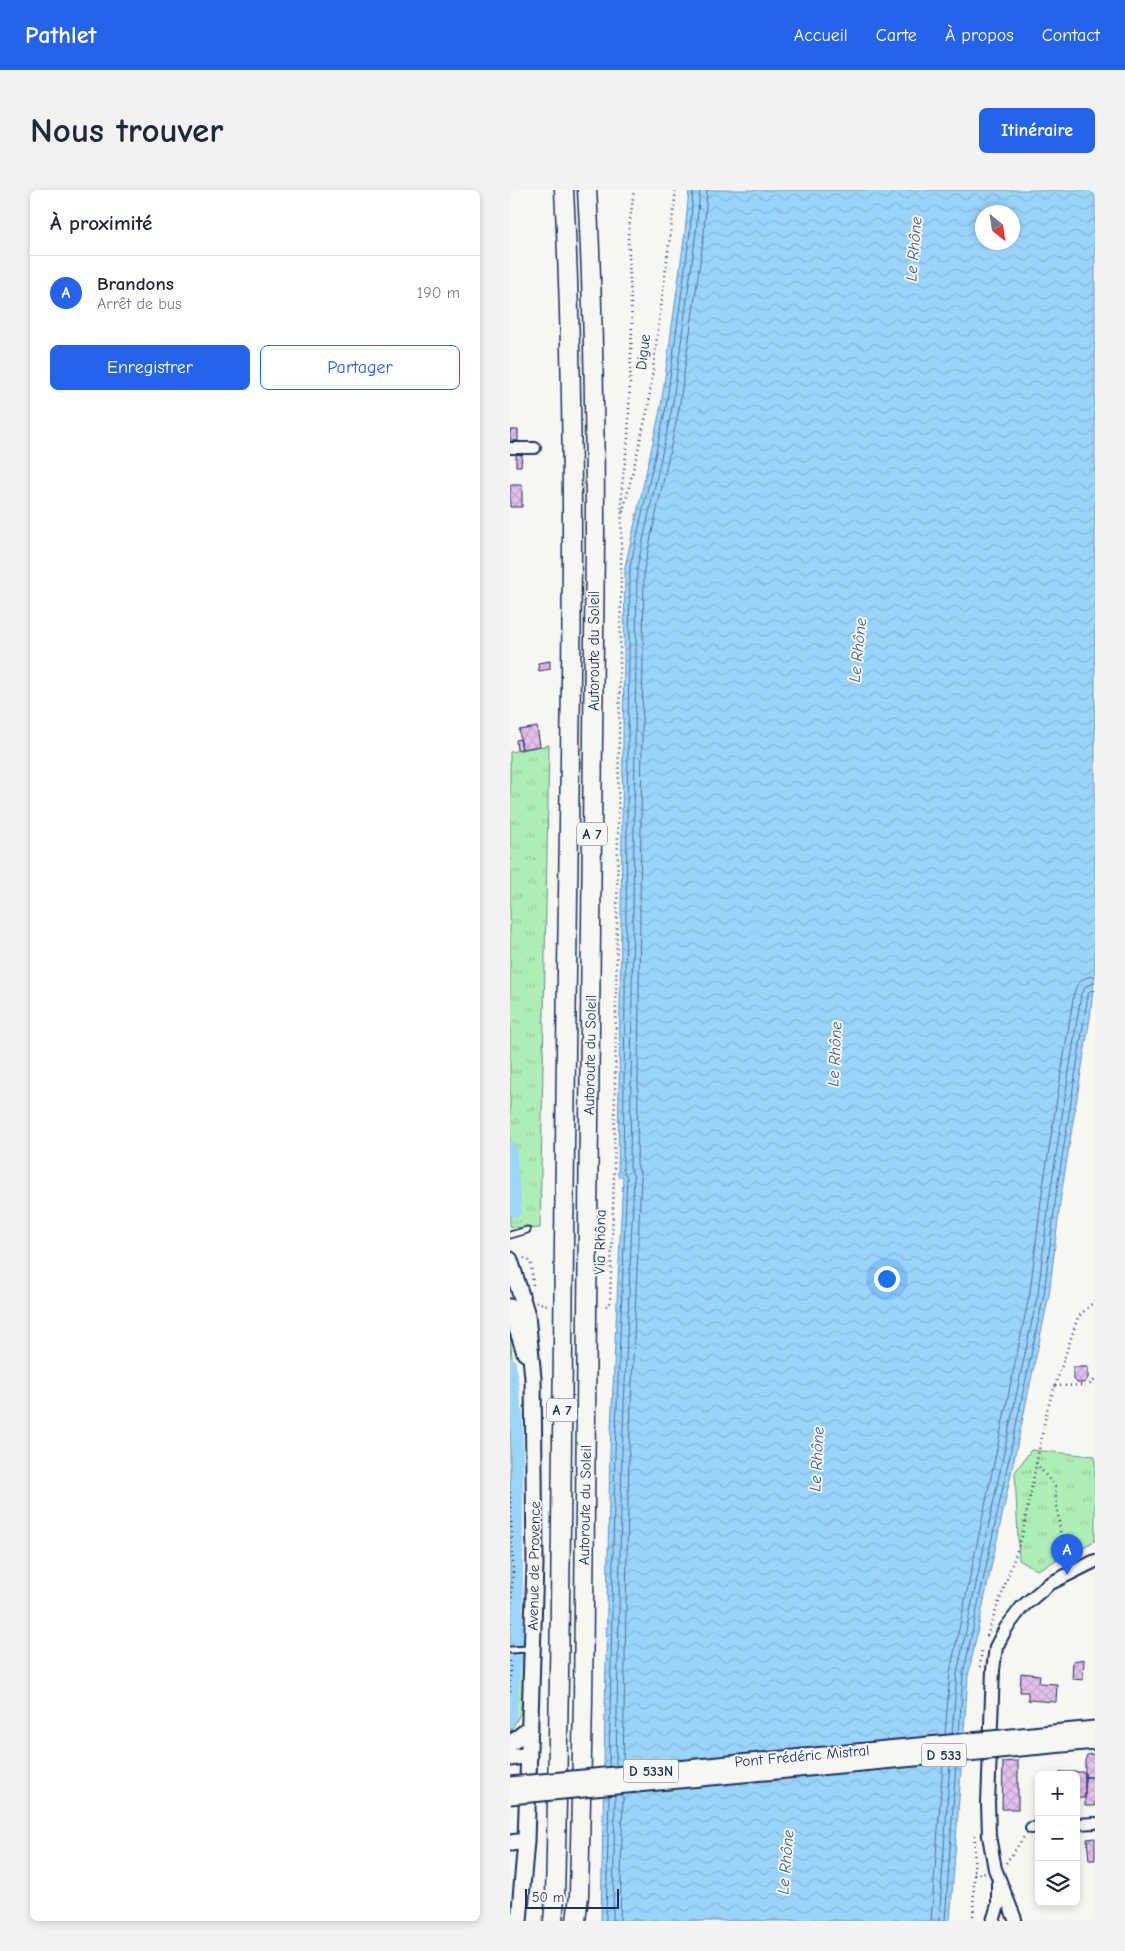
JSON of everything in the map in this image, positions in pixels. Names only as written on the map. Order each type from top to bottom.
[{"type":"highway","name":"Autoroute du Soleil","points":[[552,1921],[555,1898],[559,1708],[572,545],[569,286],[564,190]]},
{"type":"highway","name":"Autoroute du Soleil","points":[[576,1921],[583,1701],[595,543],[595,390],[587,190]]},
{"type":"main road","name":"Avenue de Provence","points":[[510,1260],[528,1315],[534,1378],[535,1565],[526,1841],[519,1921]]},
{"type":"main road","name":"Avenue de Provence","points":[[510,1307],[534,1378]]},
{"type":"main road","points":[[510,1744],[530,1728]]},
{"type":"main road","name":"Pont Frédéric Mistral","points":[[510,1796],[1095,1729]]},
{"type":"main road","name":"Pont Frédéric Mistral","points":[[510,1784],[1095,1741]]},
{"type":"main road","points":[[510,1758],[529,1755]]},
{"type":"main road","points":[[510,1843],[526,1841]]},
{"type":"main road","points":[[510,1871],[522,1882]]},
{"type":"street","points":[[510,448],[535,448]]},
{"type":"street","points":[[1016,1920],[998,1876],[989,1836],[988,1803],[993,1670],[996,1647],[1006,1628],[1022,1607],[1049,1584],[1095,1561]]},
{"type":"street","points":[[1080,1824],[1095,1823]]},
{"type":"street","points":[[998,1876],[998,1905],[995,1921],[1007,1917],[1016,1920]]},
{"type":"lane","points":[[510,1235],[527,1230]]},
{"type":"lane","points":[[510,1650],[532,1649]]},
{"type":"path","points":[[622,516],[622,485],[628,439],[632,326],[628,236],[634,190]]},
{"type":"path","name":"Digue","points":[[622,516],[648,408],[676,190]]},
{"type":"path","name":"Via Rhôna","points":[[606,1306],[610,1304],[614,1176],[622,516]]},
{"type":"path","points":[[1047,1410],[1078,1317],[1095,1301]]},
{"type":"path","points":[[1055,1386],[1089,1385],[1095,1380]]},
{"type":"path","points":[[1036,1463],[1055,1487],[1063,1557],[1071,1572]]},
{"type":"path","points":[[510,1492],[512,1567],[510,1630]]},
{"type":"path","points":[[510,1661],[510,1692]]},
{"type":"path","points":[[1006,1863],[1035,1827]]},
{"type":"green space","points":[[549,745],[540,1228],[525,1229],[510,1226],[510,752]]},
{"type":"green space","points":[[510,1337],[522,1457],[523,1708],[510,1733]]},
{"type":"green space","points":[[1031,1450],[1095,1456],[1095,1541],[1037,1570],[1019,1560],[1015,1472]]},
{"type":"water","name":"Le Rhône","points":[[689,190],[1095,190],[1095,972],[1090,1018],[1061,1195],[1049,1295],[968,1676],[950,1921],[601,1921],[610,1451],[623,1176],[618,1176],[625,567],[661,406]]},
{"type":"building","points":[[510,430],[518,430],[518,441],[510,440]]},
{"type":"building","points":[[516,454],[522,455],[521,466],[516,466]]},
{"type":"building","points":[[510,485],[522,485],[522,507],[510,507]]},
{"type":"building","points":[[550,661],[550,669],[539,671],[538,663]]},
{"type":"building","points":[[537,727],[540,746],[522,749],[519,730]]},
{"type":"building","points":[[520,739],[522,749],[517,750],[516,740]]},
{"type":"building","points":[[1073,1367],[1088,1367],[1088,1378],[1084,1383],[1077,1383],[1073,1378]]},
{"type":"building","points":[[1084,1659],[1083,1680],[1072,1679],[1073,1661]]},
{"type":"building","points":[[1021,1673],[1040,1675],[1039,1683],[1057,1684],[1056,1702],[1028,1700],[1028,1692],[1020,1692]]},
{"type":"building","points":[[1095,1754],[1095,1777],[1085,1777],[1085,1760],[1087,1755]]},
{"type":"building","points":[[1018,1761],[1018,1809],[1002,1809],[1003,1762]]},
{"type":"building","points":[[1080,1772],[1085,1772],[1085,1798],[1080,1798]]},
{"type":"building","points":[[1085,1777],[1095,1777],[1095,1806],[1085,1806]]},
{"type":"building","points":[[1095,1838],[1095,1860],[1089,1860],[1087,1839]]},
{"type":"waterway","points":[[510,1147],[515,1211]]},
{"type":"waterway","points":[[510,1364],[517,1418],[517,1639],[510,1720]]},
{"type":"place","name":"Brandons","points":[[1067,1575]]}]
